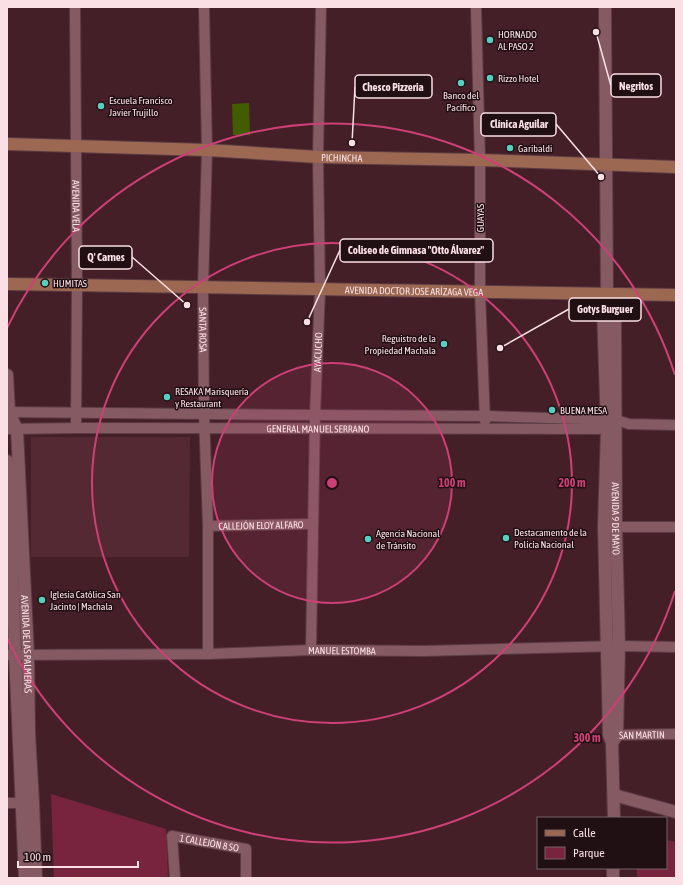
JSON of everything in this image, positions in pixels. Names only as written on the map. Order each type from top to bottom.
[{"type":"main road","name":"PICHINCHA","points":[[7,144],[207,150],[318,157],[480,160],[676,167]]},
{"type":"main road","name":"AVENIDA DOCTOR JOSE ARÍZAGA VEGA","points":[[7,284],[676,295]]},
{"type":"street","name":"AVENIDA VELA","points":[[75,7],[77,285],[76,428]]},
{"type":"street","name":"SANTA ROSA","points":[[204,7],[207,150],[203,288],[204,414],[208,526],[208,654]]},
{"type":"street","name":"AYACUCHO","points":[[311,650],[316,428],[315,416],[320,290],[318,157],[321,7]]},
{"type":"street","name":"GUAYAS","points":[[476,7],[480,160],[480,292],[486,429]]},
{"type":"street","name":"AVENIDA 9 DE MAYO","points":[[605,7],[607,295],[603,308],[611,424],[610,527],[606,648],[613,738],[614,817]]},
{"type":"street","name":"AVENIDA DE LAS PALMERAS","points":[[7,375],[8,414],[12,430],[13,530],[11,655],[36,878]]},
{"type":"street","name":"GENERAL MANUEL SERRANO","points":[[8,414],[76,412],[315,416],[485,416],[611,424]]},
{"type":"street","name":"GENERAL MANUEL SERRANO","points":[[12,430],[76,428],[486,429],[611,424],[676,425]]},
{"type":"street","name":"AVENIDA DE LAS PALMERAS","points":[[7,461],[13,530],[28,655],[29,733],[26,878]]},
{"type":"street","name":"CALLEJÓN ELOY ALFARO","points":[[208,526],[313,524]]},
{"type":"street","name":"AVENIDA 9 DE MAYO","points":[[610,527],[620,646],[613,738]]},
{"type":"street","points":[[610,527],[676,527]]},
{"type":"street","name":"MANUEL ESTOMBA","points":[[11,655],[208,654],[311,650],[424,651],[606,648],[620,646],[676,647]]},
{"type":"street","name":"SAN MARTIN","points":[[613,738],[676,734]]},
{"type":"street","points":[[614,795],[676,812]]},
{"type":"street","points":[[7,803],[28,803]]},
{"type":"street","name":"1 CALLEJÓN 8 SO","points":[[175,878],[172,836],[246,849],[246,878]]},
{"type":"shaded area","points":[[249,103],[250,135],[233,135],[232,104]]},
{"type":"shaded area","points":[[31,437],[190,437],[189,557],[31,557]]},
{"type":"green space","points":[[51,794],[166,829],[168,878],[54,878]]},
{"type":"green space","points":[[667,840],[676,842],[676,878],[637,878],[637,869],[667,869]]},
{"type":"place","name":"Negritos","points":[[596,32]]},
{"type":"place","name":"HORNADO AL PASO 2","points":[[490,40]]},
{"type":"place","name":"Rizzo Hotel","points":[[490,78]]},
{"type":"place","name":"Banco del Pacífico","points":[[461,83]]},
{"type":"place","name":"Escuela Francisco Javier Trujillo","points":[[101,106]]},
{"type":"place","name":"Chesco Pizzeria","points":[[352,143]]},
{"type":"place","name":"Garibaldi","points":[[510,148]]},
{"type":"place","name":"Clínica Aguilar","points":[[601,177]]},
{"type":"place","name":"HUMITAS","points":[[45,283]]},
{"type":"place","name":"Q' Carnes","points":[[187,305]]},
{"type":"place","name":"Coliseo de Gimnasa \"Otto Álvarez\"","points":[[307,322]]},
{"type":"place","name":"Reguistro de la Propiedad Machala","points":[[444,344]]},
{"type":"place","name":"Gotys Burguer","points":[[500,348]]},
{"type":"place","name":"RESAKA Marisquería y Restaurant","points":[[167,397]]},
{"type":"place","name":"BUENA MESA","points":[[552,410]]},
{"type":"place","name":"Destacamento de la Policía Nacional","points":[[506,538]]},
{"type":"place","name":"Agencia Nacional de Tránsito","points":[[368,539]]},
{"type":"place","name":"Iglesia Católica San Jacinto | Machala","points":[[42,600]]}]
